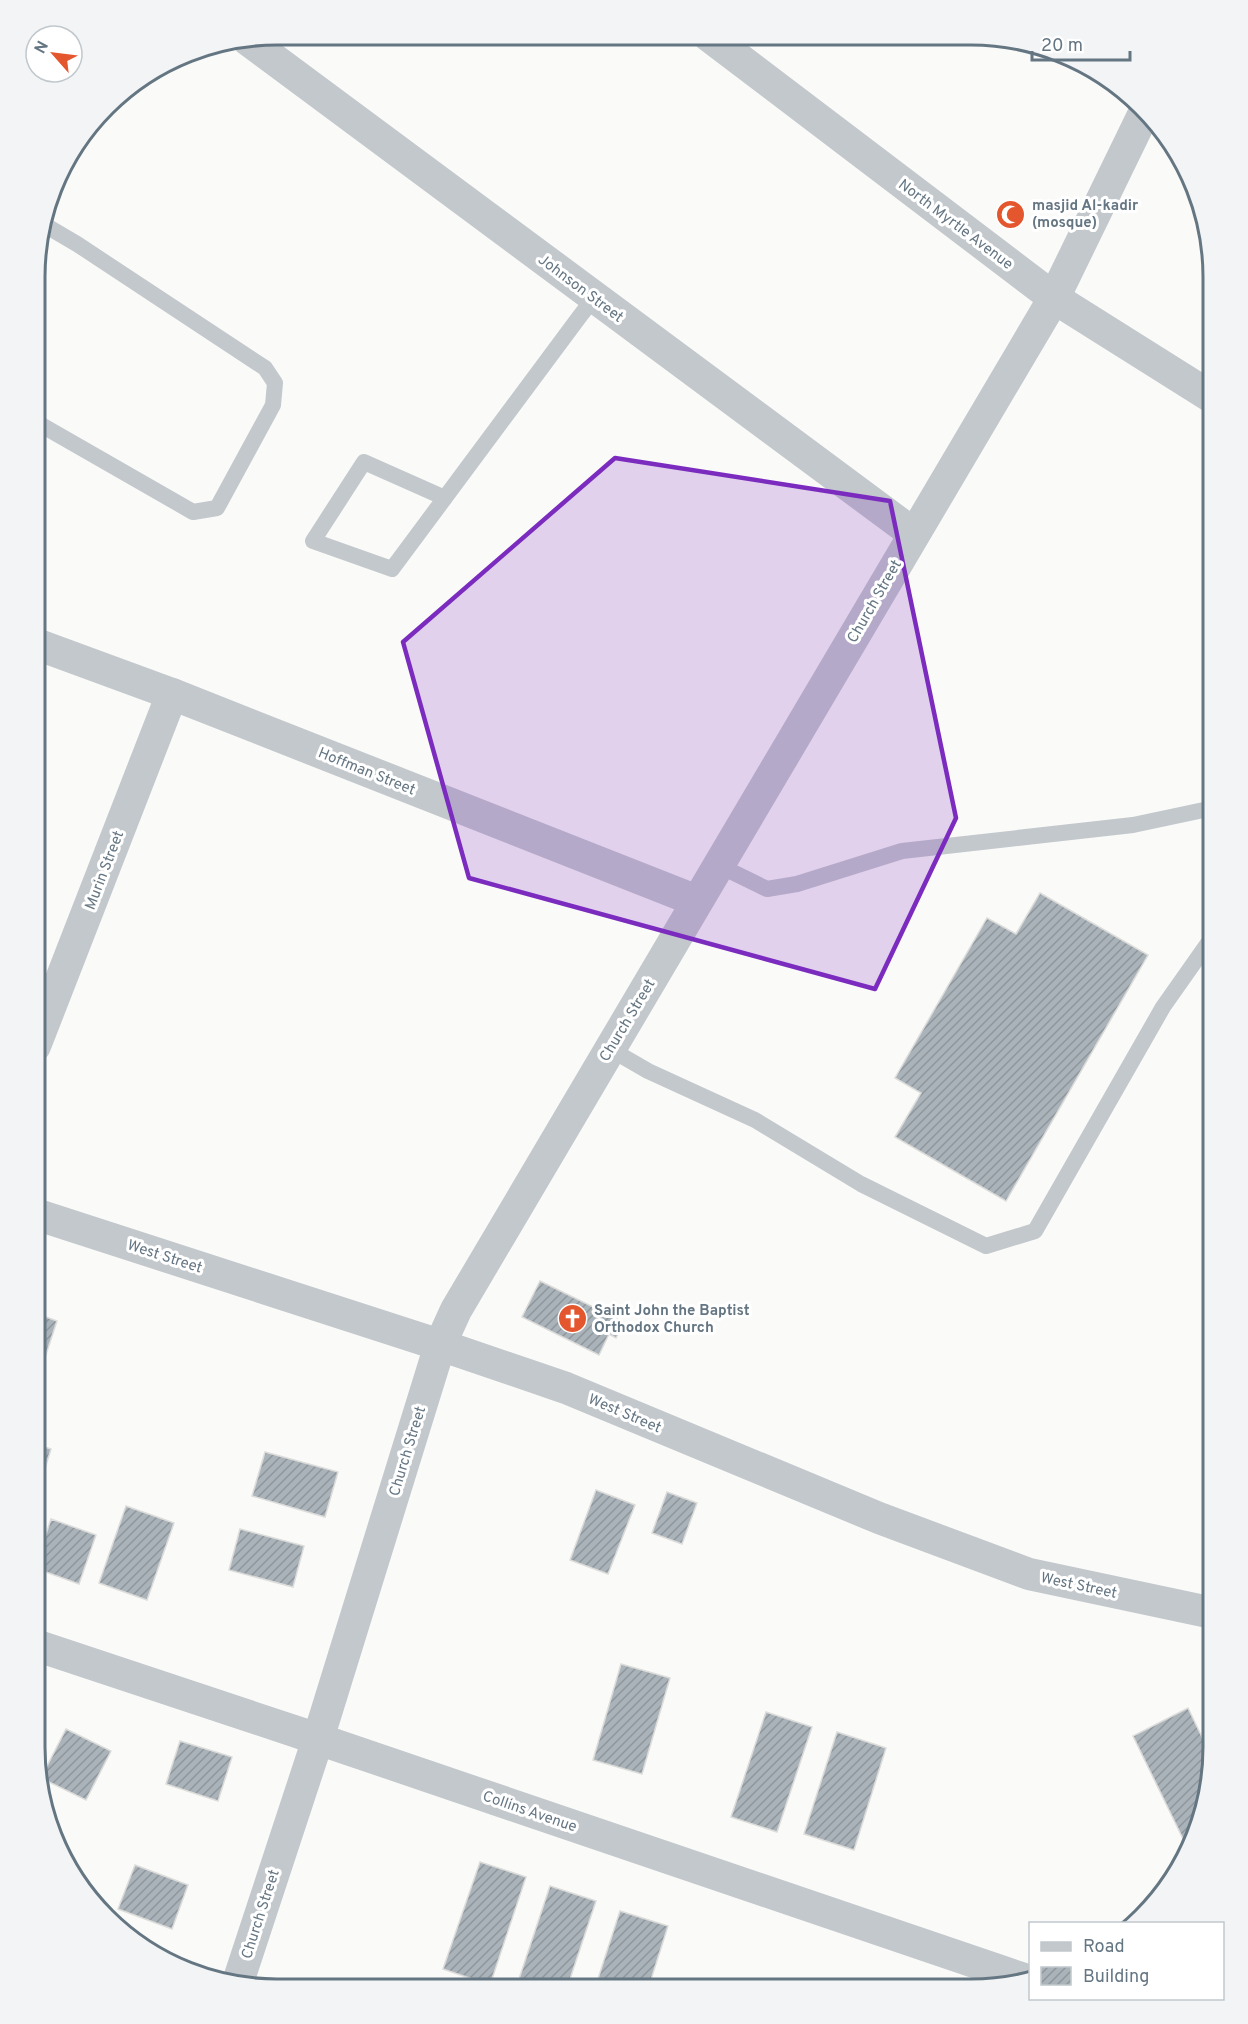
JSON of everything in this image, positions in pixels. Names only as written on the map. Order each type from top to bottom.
[{"type":"street","name":"North Myrtle Avenue","points":[[721,45],[1054,298],[1203,391]]},
{"type":"street","name":"Johnson Street","points":[[256,46],[914,534]]},
{"type":"street","name":"Church Street","points":[[240,1976],[318,1739],[441,1345],[456,1310],[1054,298],[1141,119]]},
{"type":"street","name":"Hoffman Street","points":[[45,647],[172,694],[697,901]]},
{"type":"street","name":"Murin Street","points":[[45,1020],[172,694]]},
{"type":"street","name":"West Street","points":[[45,1217],[441,1345],[566,1388],[879,1518],[1029,1574],[1203,1611]]},
{"type":"street","name":"Collins Avenue","points":[[45,1648],[1014,1975]]},
{"type":"lane","points":[[45,427],[193,512],[218,508],[273,405],[275,383],[265,368],[50,228]]},
{"type":"lane","points":[[445,498],[364,462],[313,541],[392,569],[445,498],[594,298]]},
{"type":"lane","points":[[718,865],[767,889],[797,884],[902,851],[1133,825],[1203,810]]},
{"type":"lane","points":[[610,1049],[648,1071],[755,1120],[861,1185],[986,1246],[1035,1231],[1163,1007],[1203,950]]},
{"type":"highlighted area","points":[[615,458],[890,501],[956,818],[875,989],[469,878],[403,642]]},
{"type":"building","points":[[1040,893],[1148,955],[1006,1201],[895,1137],[921,1093],[895,1078],[987,918],[1016,934]]},
{"type":"building","name":"Saint John the Baptist Orthodox Church","points":[[540,1281],[624,1322],[616,1338],[609,1334],[599,1355],[522,1317]]},
{"type":"building","points":[[45,1317],[57,1321],[45,1358]]},
{"type":"building","points":[[45,1447],[51,1449],[45,1468]]},
{"type":"building","points":[[265,1452],[338,1472],[325,1517],[252,1496]]},
{"type":"building","points":[[596,1490],[635,1505],[608,1574],[570,1560]]},
{"type":"building","points":[[667,1492],[697,1503],[682,1544],[652,1533]]},
{"type":"building","points":[[126,1506],[174,1523],[147,1600],[99,1583]]},
{"type":"building","points":[[51,1519],[96,1535],[79,1584],[45,1572],[45,1537]]},
{"type":"building","points":[[240,1529],[304,1546],[293,1587],[229,1570]]},
{"type":"building","points":[[621,1664],[670,1678],[642,1774],[593,1760]]},
{"type":"building","points":[[1188,1708],[1203,1739],[1203,1763],[1199,1793],[1183,1840],[1133,1736]]},
{"type":"building","points":[[766,1712],[812,1727],[777,1832],[731,1817]]},
{"type":"building","points":[[66,1729],[111,1751],[86,1800],[47,1781],[46,1769]]},
{"type":"building","points":[[837,1732],[886,1748],[854,1850],[804,1834]]},
{"type":"building","points":[[180,1741],[232,1757],[218,1801],[166,1784]]},
{"type":"building","points":[[480,1862],[526,1877],[492,1979],[472,1979],[443,1969]]},
{"type":"building","points":[[135,1865],[188,1885],[172,1929],[118,1909]]},
{"type":"building","points":[[550,1886],[596,1901],[570,1979],[519,1979]]},
{"type":"building","points":[[620,1911],[668,1926],[651,1979],[598,1979]]},
{"type":"place","name":"masjid Al-kadir (mosque)","points":[[1011,214]]},
{"type":"place","name":"Saint John the Baptist Orthodox Church","points":[[573,1319]]}]
